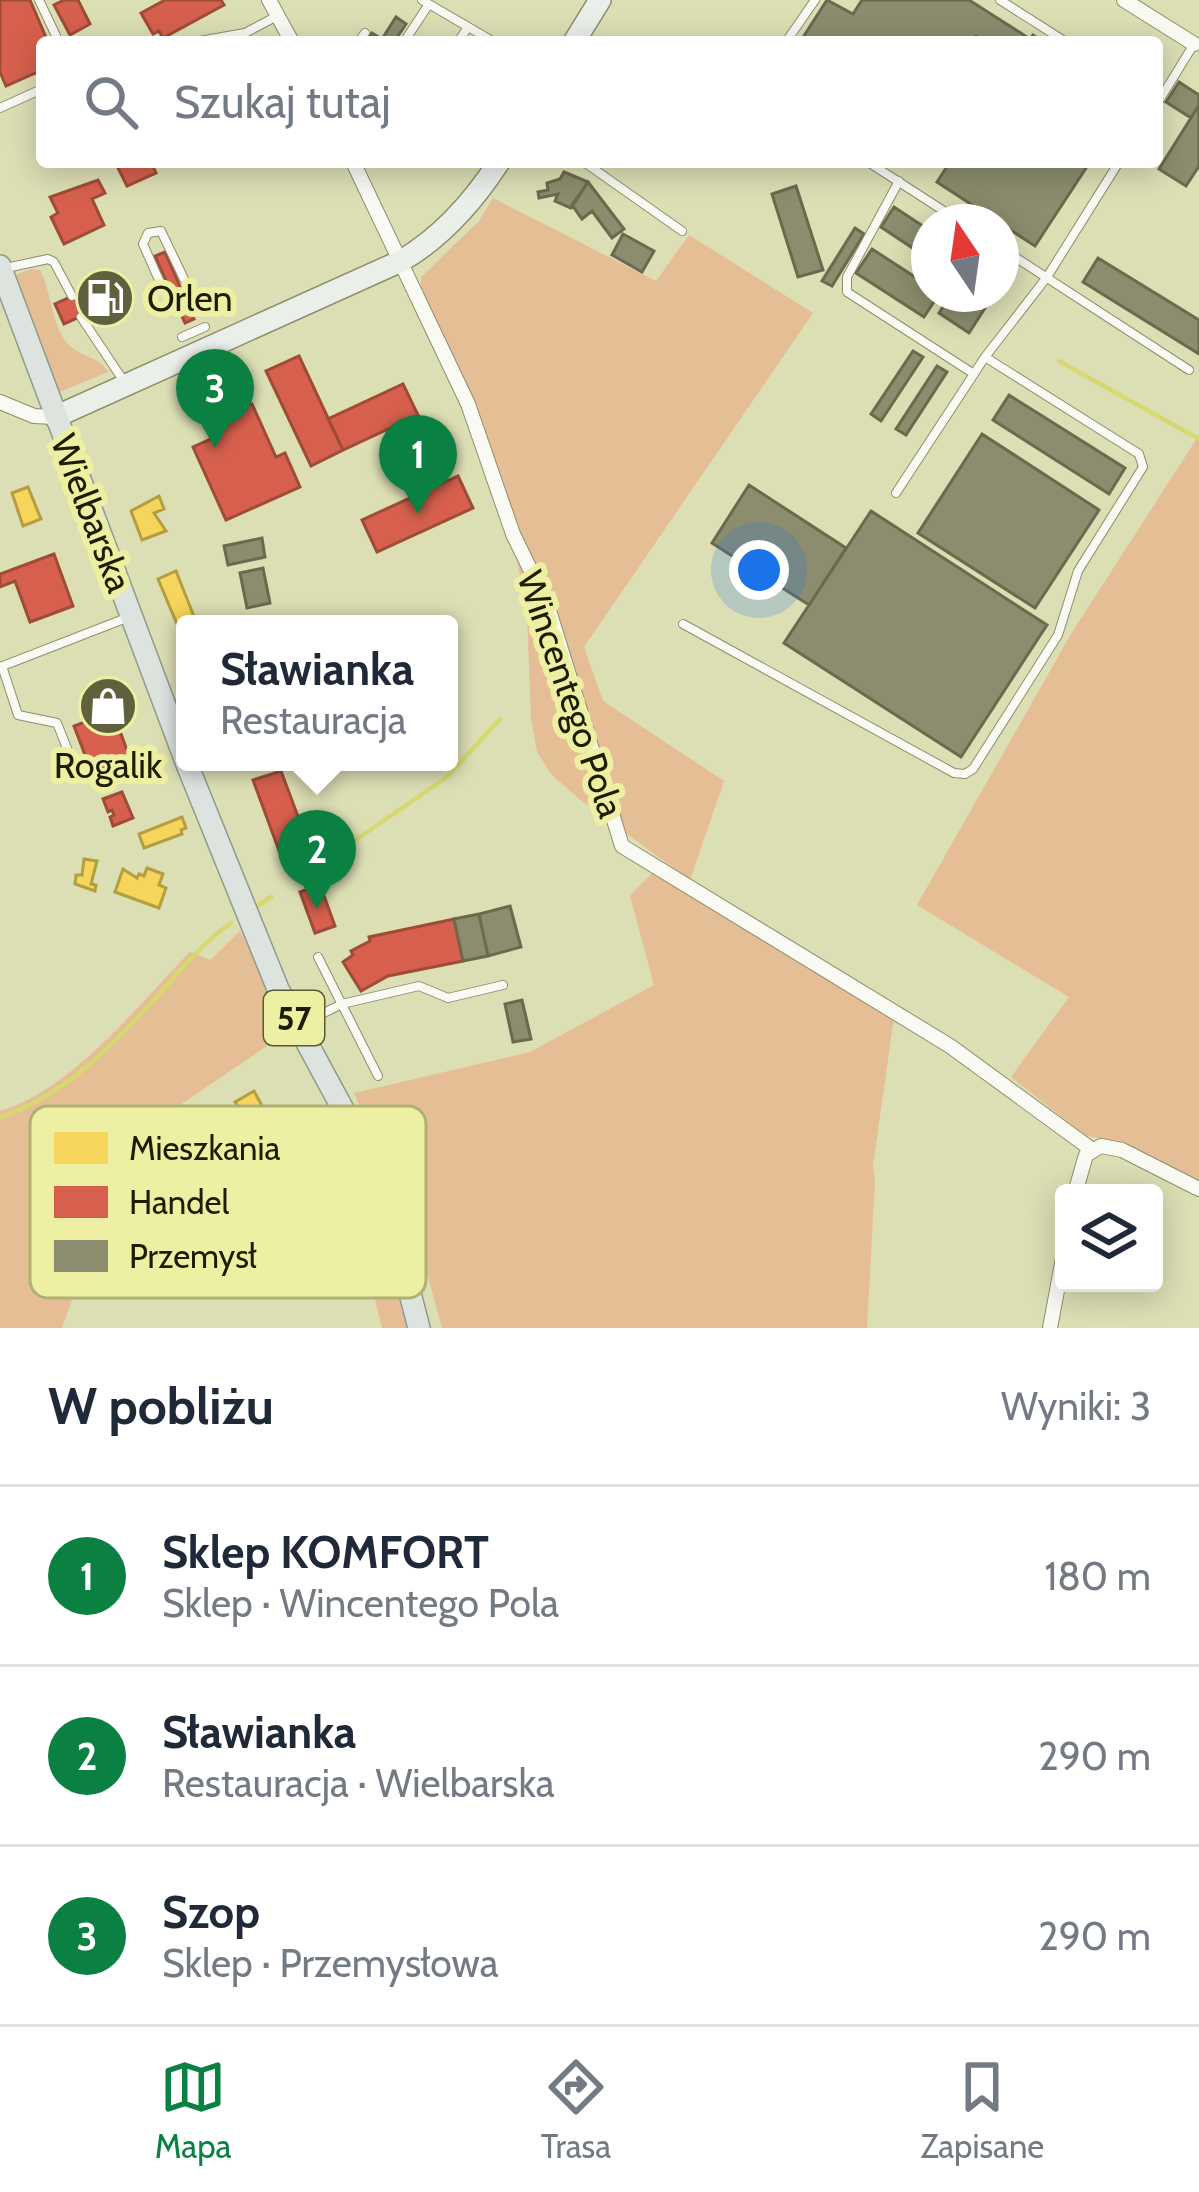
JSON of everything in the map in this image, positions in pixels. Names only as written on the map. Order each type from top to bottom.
[{"type":"main road","name":"Wielbarska","points":[[1,268],[176,735]]},
{"type":"main road","name":"Wielbarska","points":[[190,771],[253,933],[341,1106]]},
{"type":"main road","name":"Wielbarska","points":[[412,1298],[419,1328]]},
{"type":"street","points":[[269,0],[289,36]]},
{"type":"street","points":[[582,36],[600,0]]},
{"type":"street","points":[[1124,0],[1197,45]]},
{"type":"street","name":"Wincentego Pola","points":[[356,168],[468,404],[513,534],[547,604],[622,846],[950,1046],[1091,1149]]},
{"type":"street","points":[[0,402],[34,416],[55,416],[401,261],[462,212],[495,168]]},
{"type":"street","points":[[1077,1184],[1091,1149],[1101,1146],[1122,1150],[1199,1189]]},
{"type":"street","points":[[1049,1328],[1056,1292]]},
{"type":"lane","points":[[39,0],[56,36]]},
{"type":"lane","points":[[790,36],[815,0]]},
{"type":"lane","points":[[1000,0],[1057,36]]},
{"type":"lane","points":[[407,36],[426,2],[484,36]]},
{"type":"lane","points":[[228,36],[245,33],[277,16]]},
{"type":"lane","points":[[462,36],[468,27]]},
{"type":"lane","points":[[1163,94],[1197,45]]},
{"type":"lane","points":[[0,107],[36,92]]},
{"type":"lane","points":[[593,168],[682,231]]},
{"type":"lane","points":[[877,168],[934,204]]},
{"type":"lane","points":[[896,493],[974,374],[1047,278],[1115,168]]},
{"type":"lane","points":[[898,181],[847,277],[847,292],[974,374]]},
{"type":"lane","points":[[163,289],[142,244],[148,233],[161,231],[184,279]]},
{"type":"lane","points":[[1,268],[48,259],[72,296]]},
{"type":"lane","points":[[1019,260],[1189,370]]},
{"type":"lane","points":[[81,316],[126,384]]},
{"type":"lane","points":[[182,337],[205,327]]},
{"type":"lane","points":[[683,624],[954,773],[973,769],[1058,635],[1078,571],[1143,467],[1138,454],[986,357]]},
{"type":"lane","points":[[70,756],[57,723],[18,715],[1,667],[130,616]]},
{"type":"lane","points":[[318,957],[378,1076]]},
{"type":"lane","points":[[298,1025],[342,1004],[419,986],[448,998],[503,985]]},
{"type":"shaded area","points":[[493,198],[656,281],[689,235],[813,313],[584,647],[603,701],[724,781],[690,880],[579,799],[551,774],[537,752],[527,614],[504,488],[421,290],[421,277],[479,221]]},
{"type":"shaded area","points":[[40,270],[68,344],[108,372],[57,393],[15,284],[16,275]]},
{"type":"shaded area","points":[[1199,435],[1199,1181],[1126,1144],[1085,1135],[1011,1077],[1069,997],[917,905],[1071,634]]},
{"type":"shaded area","points":[[653,872],[894,1017],[873,1166],[867,1328],[442,1328],[426,1270],[426,1106],[360,1106],[354,1093],[530,1052],[654,985],[630,896]]},
{"type":"shaded area","points":[[240,931],[292,1029],[178,1106],[30,1106],[30,1298],[73,1298],[62,1328],[0,1328],[0,1111],[26,1101],[78,1066],[190,952],[210,960]]},
{"type":"shaded area","points":[[375,1298],[399,1298],[407,1328],[382,1328]]},
{"type":"building: Mieszkania","points":[[28,487],[41,519],[23,526],[12,493]]},
{"type":"building: Mieszkania","points":[[159,496],[164,509],[154,513],[166,531],[142,540],[131,511]]},
{"type":"building: Mieszkania","points":[[176,571],[193,615],[176,615],[176,622],[158,579]]},
{"type":"building: Mieszkania","points":[[182,817],[186,828],[182,834],[144,848],[139,834]]},
{"type":"building: Mieszkania","points":[[84,859],[97,861],[91,884],[96,885],[95,891],[75,884]]},
{"type":"building: Mieszkania","points":[[147,868],[163,874],[159,885],[166,888],[159,908],[115,892],[123,869],[137,878]]},
{"type":"building: Mieszkania","points":[[254,1091],[262,1106],[238,1106],[235,1102]]},
{"type":"building: Handel","points":[[0,0],[30,0],[45,36],[36,36],[36,73],[6,86],[0,72]]},
{"type":"building: Handel","points":[[78,0],[90,24],[70,35],[54,5]]},
{"type":"building: Handel","points":[[165,0],[221,0],[224,5],[167,36],[159,31],[153,34],[141,13]]},
{"type":"building: Handel","points":[[118,168],[154,168],[156,173],[127,186]]},
{"type":"building: Handel","points":[[98,180],[105,193],[92,199],[104,225],[64,244],[51,217],[58,213],[50,197]]},
{"type":"building: Handel","points":[[165,252],[194,319],[185,323],[155,256]]},
{"type":"building: Handel","name":"Orlen","points":[[106,277],[123,313],[106,322],[89,285]]},
{"type":"building: Handel","points":[[90,288],[99,308],[64,324],[55,304]]},
{"type":"building: Handel","points":[[299,356],[343,450],[311,466],[266,371]]},
{"type":"building: Handel","points":[[403,384],[418,415],[343,450],[328,419]]},
{"type":"building: Handel","points":[[252,404],[276,457],[285,453],[300,487],[226,520],[193,447],[215,437],[208,424]]},
{"type":"building: Handel","points":[[458,476],[473,508],[377,552],[362,520]]},
{"type":"building: Handel","points":[[54,554],[73,606],[30,622],[15,581],[0,587],[0,574]]},
{"type":"building: Handel","points":[[113,698],[133,767],[95,781],[74,726],[106,714],[101,702]]},
{"type":"building: Handel","points":[[281,771],[309,846],[281,856],[253,780]]},
{"type":"building: Handel","points":[[122,792],[133,818],[113,826],[110,817],[114,815],[103,799]]},
{"type":"building: Handel","points":[[320,885],[335,926],[315,933],[300,892]]},
{"type":"building: Handel","points":[[454,919],[463,961],[388,976],[361,991],[343,962],[369,937]]},
{"type":"building: Przemysł","points":[[827,0],[853,14],[862,0],[969,0],[1025,36],[976,36],[804,36]]},
{"type":"building: Przemysł","points":[[396,17],[406,24],[398,36],[384,36]]},
{"type":"building: Przemysł","points":[[1179,82],[1199,95],[1191,118],[1166,102]]},
{"type":"building: Przemysł","points":[[1199,105],[1199,166],[1186,186],[1159,169]]},
{"type":"building: Przemysł","points":[[946,168],[1086,168],[1035,246],[1019,236],[1019,204],[971,204],[937,182]]},
{"type":"building: Przemysł","points":[[564,172],[588,182],[571,208],[555,201],[558,194],[539,198],[538,192],[548,190],[547,183],[560,179]]},
{"type":"building: Przemysł","points":[[588,182],[624,229],[612,238],[592,211],[582,219],[572,205]]},
{"type":"building: Przemysł","points":[[796,186],[823,270],[798,277],[772,194]]},
{"type":"building: Przemysł","points":[[894,207],[911,218],[911,247],[881,227]]},
{"type":"building: Przemysł","points":[[855,228],[864,234],[832,286],[822,281]]},
{"type":"building: Przemysł","points":[[623,234],[654,251],[642,272],[612,255]]},
{"type":"building: Przemysł","points":[[872,249],[911,274],[911,309],[856,273]]},
{"type":"building: Przemysł","points":[[1098,258],[1199,320],[1199,354],[1083,282]]},
{"type":"building: Przemysł","points":[[940,312],[982,312],[969,333]]},
{"type":"building: Przemysł","points":[[913,351],[923,357],[881,421],[871,414]]},
{"type":"building: Przemysł","points":[[937,366],[947,372],[906,435],[896,429]]},
{"type":"building: Przemysł","points":[[1009,395],[1125,468],[1109,494],[993,420]]},
{"type":"building: Przemysł","points":[[982,434],[1099,510],[1035,608],[918,533]]},
{"type":"building: Przemysł","points":[[749,485],[846,548],[809,605],[712,543]]},
{"type":"building: Przemysł","points":[[871,511],[1047,625],[961,757],[784,643]]},
{"type":"building: Przemysł","points":[[262,538],[265,557],[228,565],[224,546]]},
{"type":"building: Przemysł","points":[[263,568],[270,603],[247,608],[240,573]]},
{"type":"building: Przemysł","points":[[510,906],[521,947],[488,956],[479,914]]},
{"type":"building: Przemysł","points":[[479,914],[488,956],[463,961],[454,919]]},
{"type":"building: Przemysł","points":[[522,1000],[531,1039],[513,1042],[505,1004]]},
{"type":"waterway","points":[[1059,361],[1199,439]]},
{"type":"waterway","points":[[458,765],[500,719]]},
{"type":"waterway","points":[[328,859],[452,771]]},
{"type":"waterway","points":[[254,908],[271,897]]},
{"type":"waterway","points":[[0,1117],[44,1097],[83,1069],[231,923]]},
{"type":"place","name":"Orlen","points":[[105,298]]},
{"type":"place","name":"Szop","points":[[215,448]]},
{"type":"place","name":"Sklep KOMFORT","points":[[418,514]]},
{"type":"place","name":"Rogalik","points":[[108,706]]},
{"type":"place","name":"Sławianka","points":[[317,909]]}]
